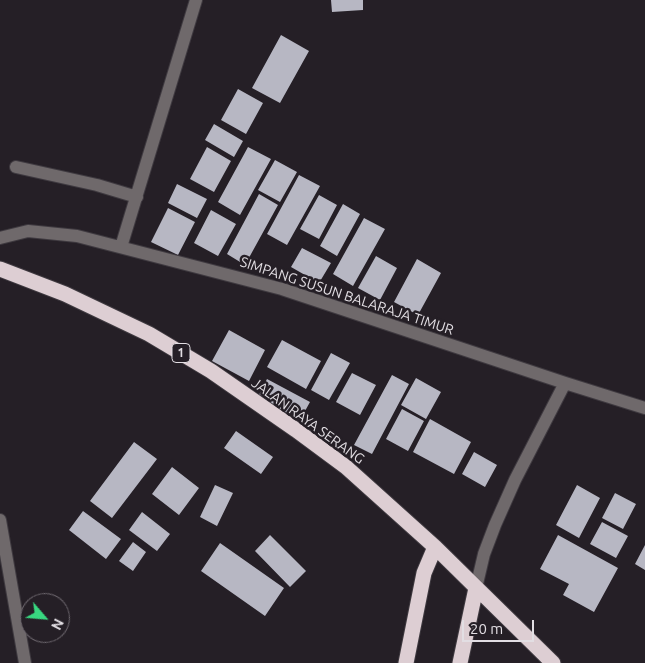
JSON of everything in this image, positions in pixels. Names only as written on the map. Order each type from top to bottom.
[{"type":"highway","name":"JALAN RAYA SERANG","points":[[0,269],[65,294],[140,330],[211,371],[346,467],[435,547],[553,663]]},
{"type":"highway","points":[[406,663],[424,573],[435,547]]},
{"type":"highway","points":[[460,663],[476,588]]},
{"type":"street","points":[[121,247],[196,0]]},
{"type":"street","points":[[16,167],[137,196]]},
{"type":"street","name":"SIMPANG SUSUN BALARAJA TIMUR","points":[[0,238],[28,231],[77,236],[282,289],[645,408]]},
{"type":"street","points":[[476,588],[484,554],[495,525],[515,480],[566,383]]},
{"type":"street","points":[[0,520],[25,663]]},
{"type":"building","points":[[331,0],[363,0],[363,10],[332,12]]},
{"type":"building","points":[[281,35],[309,51],[280,103],[252,88]]},
{"type":"building","points":[[238,89],[263,103],[246,134],[221,120]]},
{"type":"building","points":[[214,124],[243,141],[234,157],[205,140]]},
{"type":"building","points":[[207,147],[231,161],[214,192],[190,179]]},
{"type":"building","points":[[248,147],[271,159],[240,215],[218,202]]},
{"type":"building","points":[[275,160],[297,172],[280,202],[258,190]]},
{"type":"building","points":[[299,175],[320,186],[287,245],[267,234]]},
{"type":"building","points":[[177,184],[207,199],[197,218],[168,203]]},
{"type":"building","points":[[259,194],[278,205],[245,265],[227,254]]},
{"type":"building","points":[[319,195],[337,205],[319,239],[300,229]]},
{"type":"building","points":[[343,204],[360,214],[337,256],[320,246]]},
{"type":"building","points":[[168,208],[195,222],[178,255],[151,242]]},
{"type":"building","points":[[211,210],[236,224],[218,256],[194,243]]},
{"type":"building","points":[[364,218],[385,229],[353,286],[333,274]]},
{"type":"building","points":[[302,248],[331,263],[319,283],[291,267]]},
{"type":"building","points":[[376,256],[397,268],[380,300],[358,288]]},
{"type":"building","points":[[417,259],[441,273],[418,315],[394,302]]},
{"type":"building","points":[[229,330],[265,350],[249,381],[212,361]]},
{"type":"building","points":[[282,340],[321,361],[306,389],[267,367]]},
{"type":"building","points":[[331,353],[350,363],[329,400],[311,390]]},
{"type":"building","points":[[352,373],[376,385],[360,415],[336,402]]},
{"type":"building","points":[[392,375],[409,384],[372,454],[354,445]]},
{"type":"building","points":[[416,378],[441,392],[426,419],[401,405]]},
{"type":"building","points":[[267,379],[310,402],[300,420],[258,397]]},
{"type":"building","points":[[402,409],[424,421],[408,451],[386,439]]},
{"type":"building","points":[[430,419],[471,442],[454,474],[413,452]]},
{"type":"building","points":[[236,431],[273,457],[261,474],[224,448]]},
{"type":"building","points":[[134,442],[157,459],[112,518],[90,501]]},
{"type":"building","points":[[474,452],[497,465],[485,487],[462,474]]},
{"type":"building","points":[[172,467],[199,488],[179,515],[152,494]]},
{"type":"building","points":[[215,485],[233,493],[217,526],[200,517]]},
{"type":"building","points":[[577,485],[600,498],[579,538],[556,525]]},
{"type":"building","points":[[615,493],[636,504],[623,529],[602,518]]},
{"type":"building","points":[[83,511],[121,539],[106,559],[69,530]]},
{"type":"building","points":[[142,512],[170,534],[157,551],[129,530]]},
{"type":"building","points":[[602,522],[628,536],[616,558],[590,544]]},
{"type":"building","points":[[270,535],[306,571],[290,587],[255,551]]},
{"type":"building","points":[[558,535],[618,568],[594,612],[563,595],[569,584],[540,569]]},
{"type":"building","points":[[133,542],[146,552],[133,571],[119,561]]},
{"type":"building","points":[[220,543],[284,588],[265,616],[201,571]]},
{"type":"building","points":[[645,545],[645,570],[635,564]]}]
